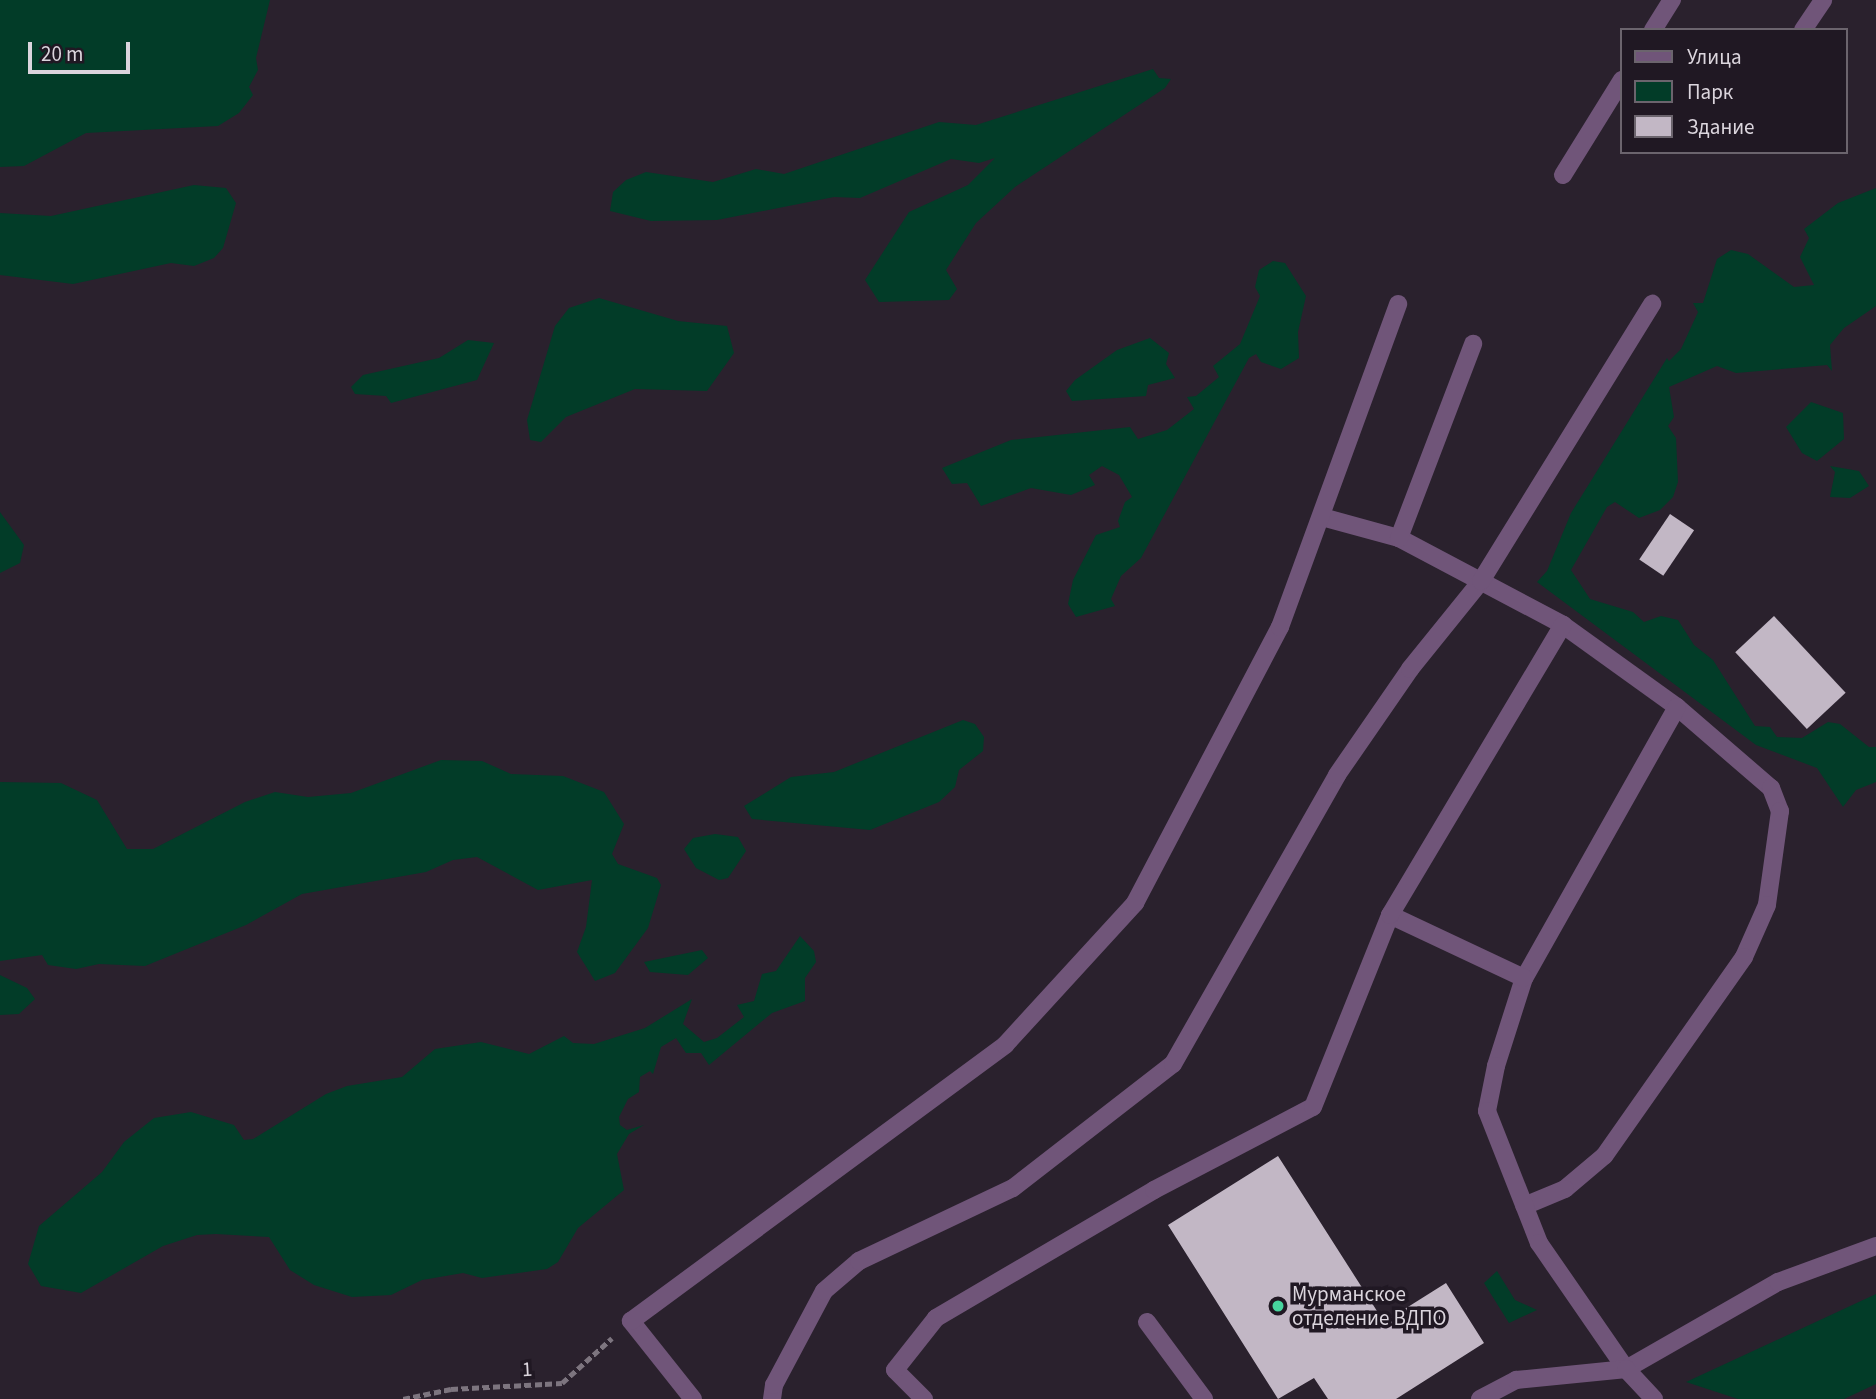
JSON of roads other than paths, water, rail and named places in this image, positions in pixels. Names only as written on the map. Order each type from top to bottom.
[{"type":"street","points":[[1654,28],[1672,0]]},
{"type":"street","points":[[1804,28],[1823,0]]},
{"type":"street","points":[[1563,175],[1620,82]]},
{"type":"street","points":[[772,1399],[774,1385],[824,1291],[859,1261],[1013,1188],[1173,1064],[1337,775],[1410,669],[1481,581],[1652,303]]},
{"type":"street","points":[[693,1399],[631,1321],[1005,1045],[1135,903],[1280,627],[1398,304]]},
{"type":"street","points":[[1399,538],[1473,344]]},
{"type":"street","points":[[1322,517],[1399,538],[1563,625],[1676,707],[1771,788],[1780,811],[1767,905],[1744,957],[1604,1156],[1565,1189],[1524,1206]]},
{"type":"street","points":[[924,1399],[895,1370],[936,1318],[1154,1190],[1313,1107],[1390,915],[1563,625]]},
{"type":"street","points":[[1654,1399],[1626,1369],[1539,1243],[1487,1111],[1496,1066],[1524,978],[1676,707]]},
{"type":"street","points":[[1390,915],[1524,978]]},
{"type":"street","points":[[1480,1399],[1516,1380],[1626,1369],[1778,1282],[1876,1246]]},
{"type":"street","points":[[1147,1322],[1204,1399]]},
{"type":"place","name":"Мурманское отделение ВДПО","points":[[1278,1306]]}]
